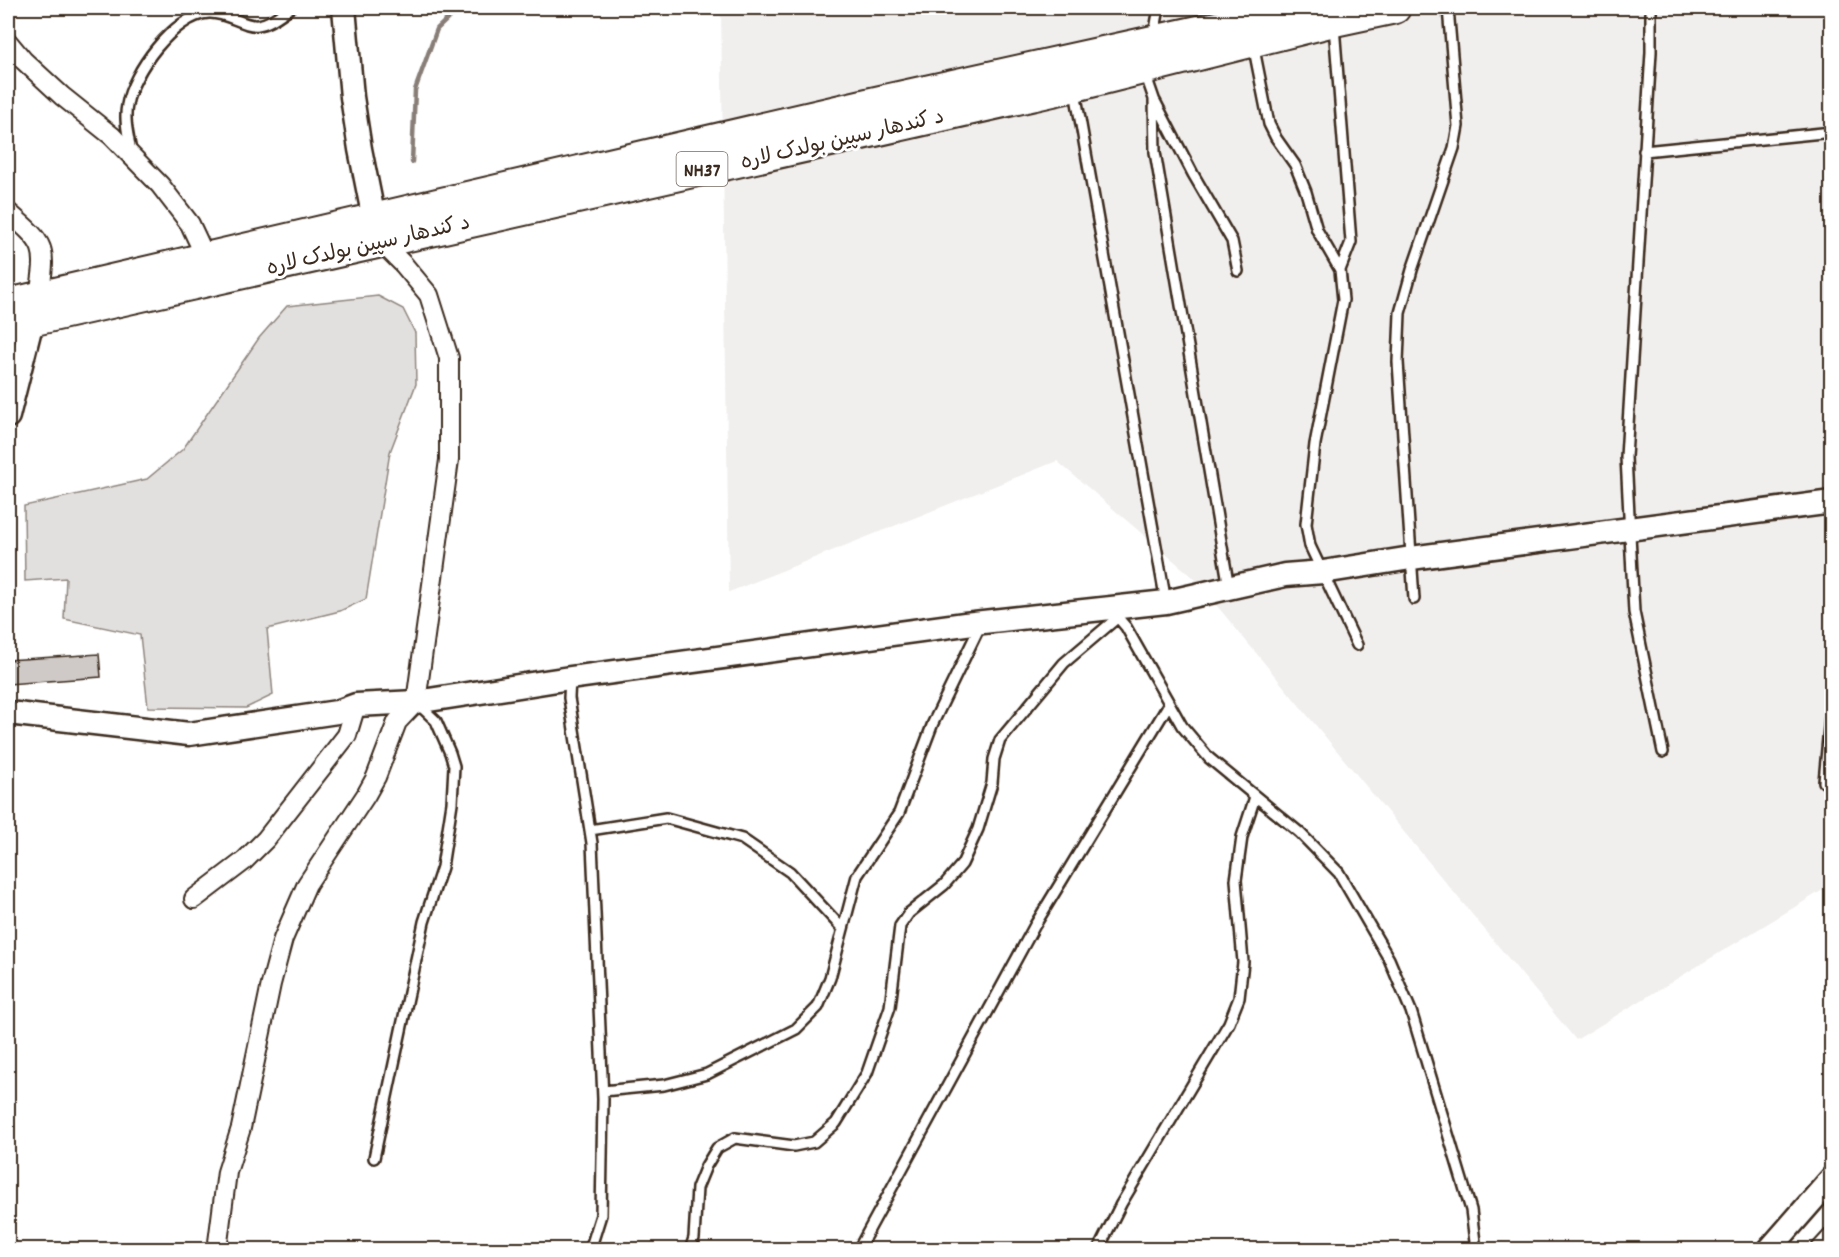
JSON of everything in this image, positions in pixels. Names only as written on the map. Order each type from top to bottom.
[{"type":"highway","name":"د کندهار سپین بولدک لاره","points":[[26,314],[206,258],[377,230],[1074,86],[1150,57],[1303,8]]},
{"type":"highway","name":"د کندهار سپین بولدک لاره","points":[[8,304],[26,314],[377,230],[871,103],[1253,42],[1395,8]]},
{"type":"street","points":[[217,1250],[227,1172],[241,1128],[271,984],[283,939],[307,885],[376,777],[397,722],[416,702],[449,460],[449,358],[429,295],[377,230],[355,113],[344,8]]},
{"type":"street","points":[[8,42],[23,60],[62,96],[112,136],[160,185],[190,224],[206,258]]},
{"type":"street","points":[[8,212],[37,240],[43,253],[44,264],[26,314],[8,416]]},
{"type":"street","points":[[8,713],[189,734],[337,712],[356,705],[416,702],[570,678],[982,622],[1114,613],[1285,575],[1323,572],[1411,558],[1832,502]]},
{"type":"street","points":[[194,899],[244,861],[266,839],[347,735],[356,705]]},
{"type":"street","points":[[1769,1250],[1832,1178]]},
{"type":"street","points":[[1820,1250],[1832,1238]]},
{"type":"lane","points":[[132,156],[126,117],[130,90],[148,61],[173,30],[198,15],[210,13],[226,15],[249,25],[258,25],[290,8]]},
{"type":"lane","points":[[1159,8],[1150,57],[1155,152],[1229,588]]},
{"type":"lane","points":[[1414,599],[1398,362],[1400,313],[1412,270],[1454,148],[1458,126],[1448,8]]},
{"type":"lane","points":[[1651,8],[1651,52],[1626,457],[1634,612],[1663,752]]},
{"type":"lane","points":[[1334,21],[1351,242],[1340,270]]},
{"type":"lane","points":[[1253,42],[1269,124],[1275,138],[1295,165],[1317,230],[1340,270],[1343,300],[1315,444],[1306,524],[1310,546],[1357,645]]},
{"type":"lane","points":[[1074,86],[1166,602]]},
{"type":"lane","points":[[1154,99],[1192,174],[1232,242],[1238,271]]},
{"type":"lane","points":[[1644,151],[1832,132]]},
{"type":"lane","points":[[690,1250],[694,1238],[697,1188],[717,1148],[735,1138],[794,1146],[814,1142],[836,1123],[867,1073],[890,1007],[900,926],[909,913],[944,885],[962,864],[978,829],[992,783],[994,759],[1000,740],[1064,663],[1114,613],[1126,627],[1182,726],[1209,758],[1300,833],[1339,873],[1389,959],[1411,1011],[1471,1210],[1476,1250]]},
{"type":"lane","points":[[603,1091],[664,1086],[707,1074],[796,1029],[819,1007],[830,978],[857,876],[899,813],[933,723],[982,622]]},
{"type":"lane","points":[[570,678],[569,698],[590,830],[603,1091],[601,1215],[590,1250]]},
{"type":"lane","points":[[1824,782],[1832,694]]},
{"type":"lane","points":[[374,1158],[424,922],[442,867],[452,803],[454,766],[446,740],[436,721],[416,702]]},
{"type":"lane","points":[[858,1250],[1035,925],[1169,704]]},
{"type":"lane","points":[[1098,1250],[1121,1204],[1229,1023],[1239,998],[1243,962],[1236,880],[1242,837],[1255,797]]},
{"type":"lane","points":[[590,830],[666,818],[742,839],[790,872],[842,928]]},
{"type":"shaded area","points":[[721,8],[1831,8],[1831,885],[1576,1040],[1194,578],[1057,461],[729,592]]},
{"type":"shaded area","points":[[378,296],[403,309],[415,333],[416,384],[390,452],[366,599],[340,611],[267,629],[273,695],[246,708],[148,707],[140,635],[64,619],[66,578],[25,581],[24,506],[147,479],[183,449],[259,338],[287,306]]},
{"type":"building","points":[[99,654],[101,677],[8,684],[8,660]]},
{"type":"waterway","points":[[412,162],[415,90],[437,29],[459,8]]}]
